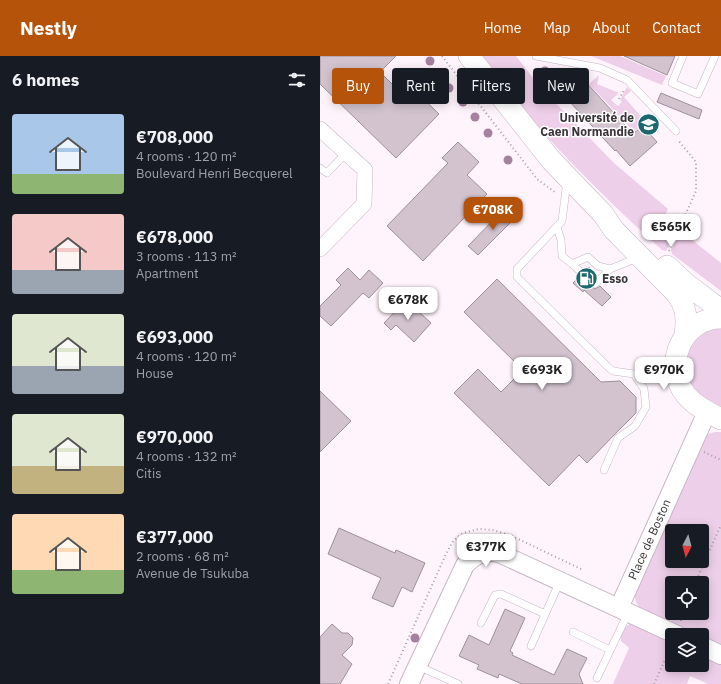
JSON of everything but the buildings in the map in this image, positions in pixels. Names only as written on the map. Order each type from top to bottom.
[{"type":"main road","points":[[469,56],[551,160],[560,184],[626,229],[685,283],[721,310]]},
{"type":"main road","points":[[603,214],[614,230],[670,286],[683,303],[687,318],[685,335],[678,349],[676,374],[685,394],[696,405],[714,415]]},
{"type":"main road","points":[[685,335],[692,329],[704,323],[715,318],[721,318]]},
{"type":"street","points":[[320,129],[365,170],[364,204],[320,249]]},
{"type":"street","name":"Place de Boston","points":[[623,610],[714,415]]},
{"type":"street","points":[[409,684],[466,565],[478,555],[491,552],[499,553],[665,629]]},
{"type":"street","points":[[709,649],[721,655]]},
{"type":"lane","points":[[536,56],[600,68],[627,80],[676,131]]},
{"type":"lane","points":[[683,56],[672,83],[698,94],[714,56]]},
{"type":"lane","points":[[320,168],[327,173],[346,153]]},
{"type":"lane","points":[[560,184],[564,199],[564,214],[562,221],[517,269],[516,277],[608,367],[613,371],[634,374],[644,389],[646,407],[635,426],[618,438],[604,470]]},
{"type":"lane","points":[[557,227],[561,240],[562,256],[582,273]]},
{"type":"lane","points":[[572,264],[588,257],[598,266],[610,269]]},
{"type":"lane","points":[[592,282],[595,284],[610,269],[641,257]]},
{"type":"lane","points":[[531,646],[560,581]]},
{"type":"lane","points":[[481,623],[495,595],[501,594],[546,614]]},
{"type":"lane","points":[[597,678],[610,650],[623,610]]},
{"type":"lane","points":[[573,632],[610,650]]},
{"type":"lane","points":[[418,666],[458,684]]},
{"type":"path","points":[[442,56],[537,179],[560,184]]},
{"type":"path","points":[[667,255],[696,191],[696,162],[683,146]]},
{"type":"path","points":[[703,451],[721,460]]},
{"type":"path","points":[[698,576],[721,525]]},
{"type":"path","points":[[654,684],[665,660]]},
{"type":"shaded area","points":[[481,56],[516,56],[533,78],[533,104],[557,104],[614,163],[668,209],[664,218],[677,229],[666,251],[662,250],[590,182],[518,104],[525,104],[525,68],[490,68]]},
{"type":"shaded area","points":[[591,56],[620,56],[666,76],[662,85]]},
{"type":"shaded area","points":[[599,75],[597,84],[619,93],[611,100],[618,106],[622,102],[620,100],[627,87],[631,91],[624,97],[646,122],[634,132],[589,84]]},
{"type":"shaded area","points":[[681,231],[721,263],[721,291],[672,254],[671,250]]},
{"type":"shaded area","points":[[721,326],[721,411],[709,405],[685,379],[687,347],[706,331]]},
{"type":"shaded area","points":[[721,432],[721,645],[709,643],[709,628],[677,628],[650,616],[640,609],[636,602],[634,593],[700,442],[708,434]]},
{"type":"shaded area","points":[[634,622],[665,636],[665,672],[709,672],[709,655],[721,661],[721,684],[708,684],[690,676],[687,684],[613,684],[629,648],[621,641],[622,632],[628,625]]},
{"type":"place","name":"Université de Caen Normandie","points":[[649,125]]},
{"type":"place","name":"Esso","points":[[587,279]]}]
